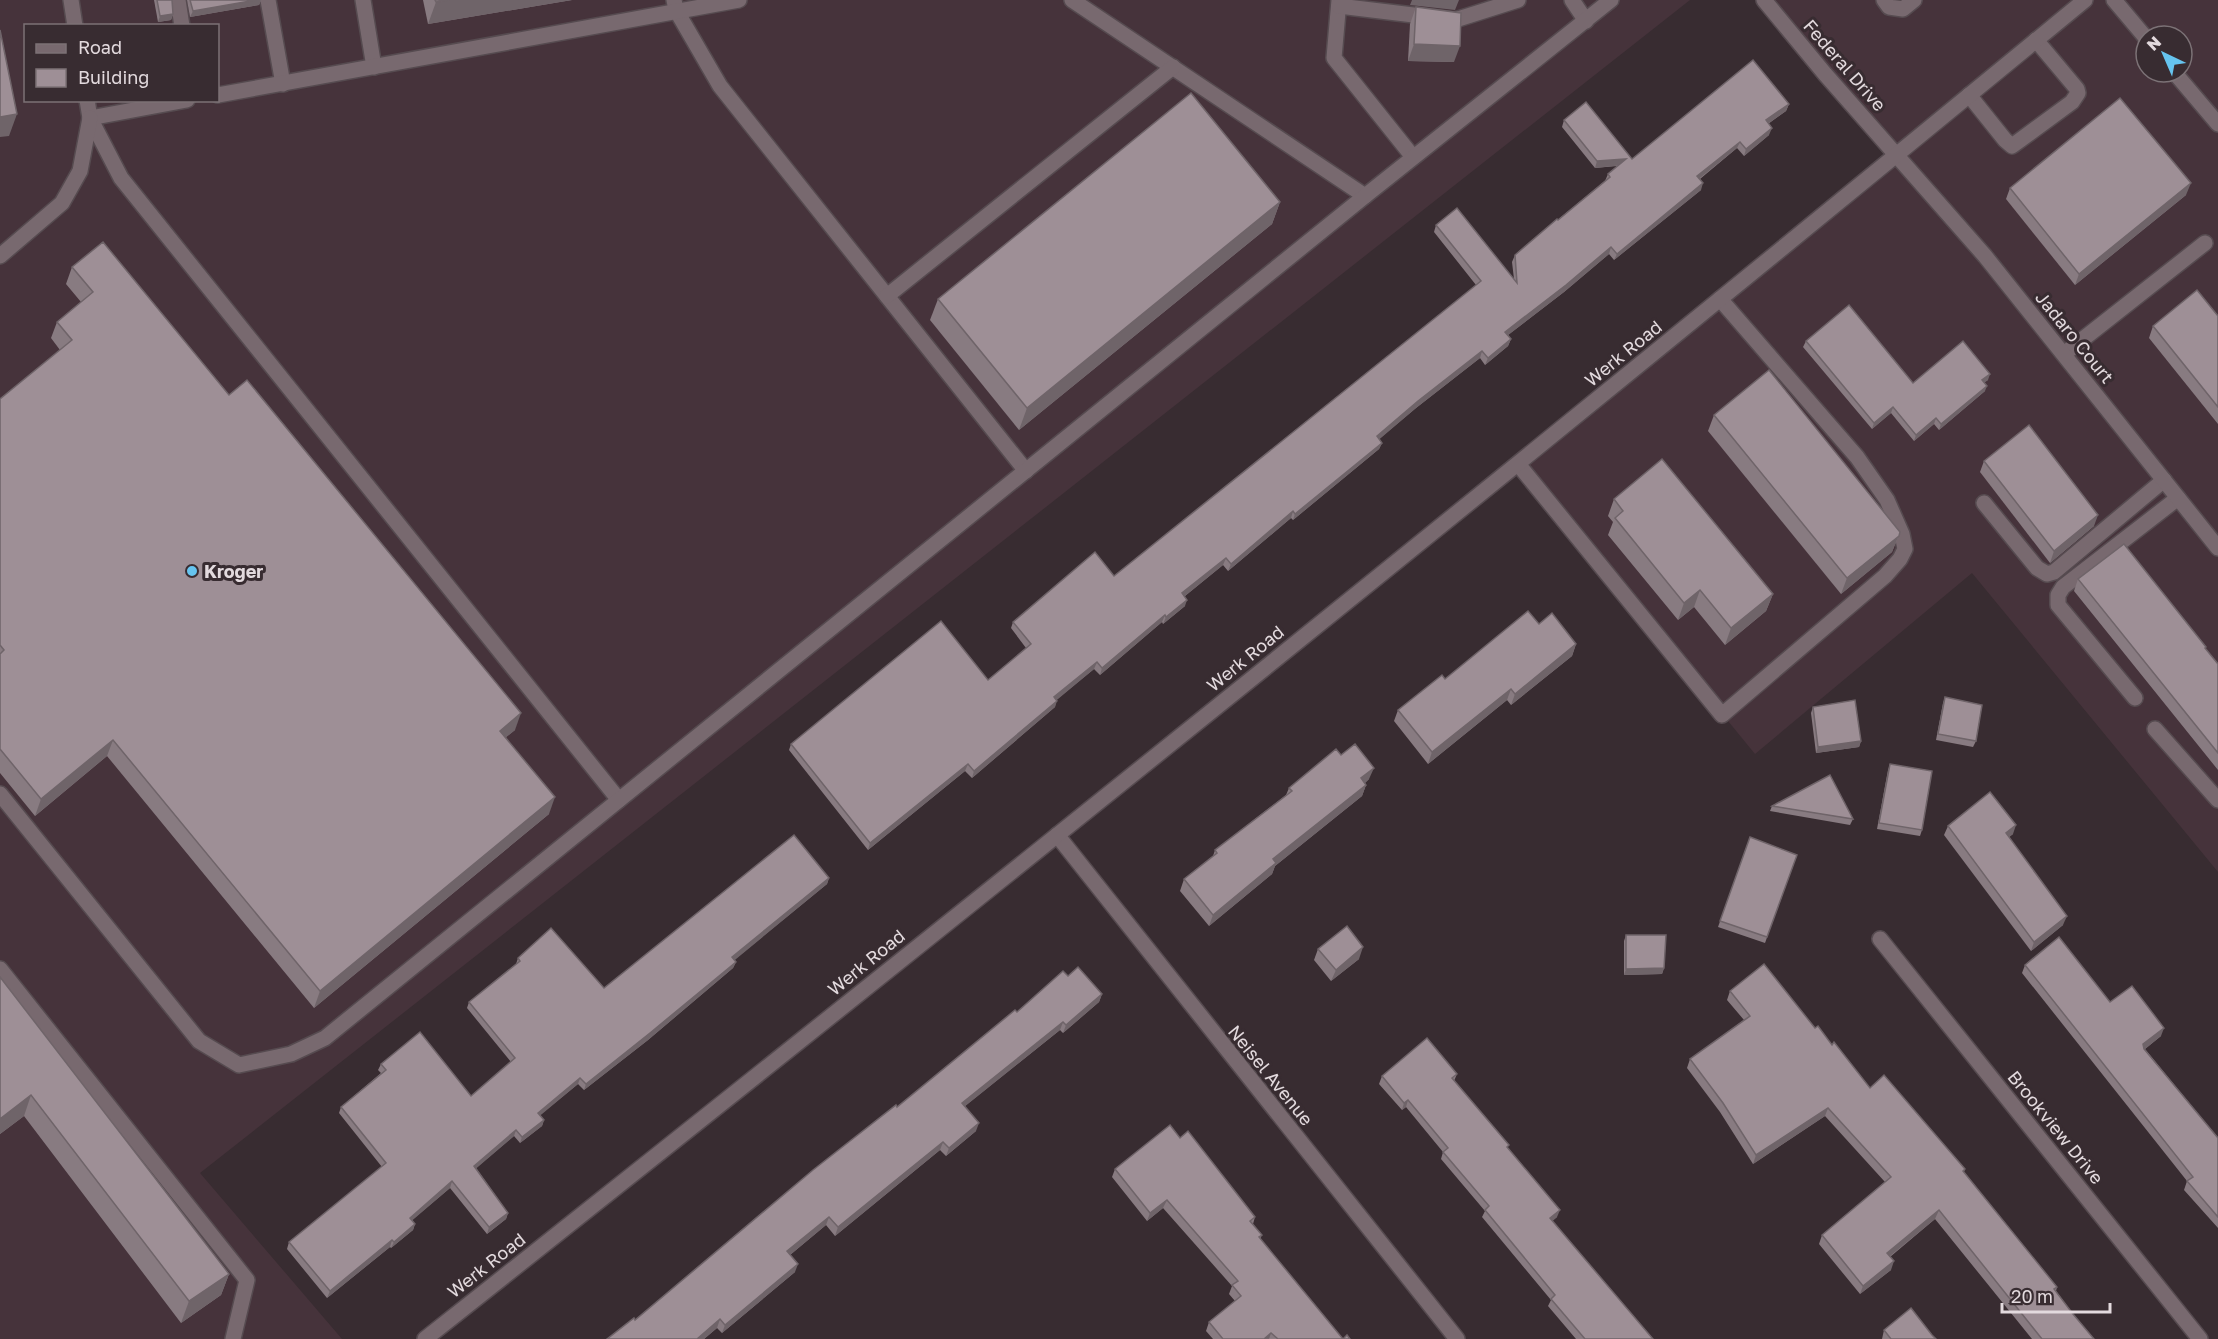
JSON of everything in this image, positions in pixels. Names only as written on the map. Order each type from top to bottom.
[{"type":"street","points":[[71,0],[75,24]]},
{"type":"street","points":[[178,0],[182,24]]},
{"type":"street","points":[[268,0],[283,84]]},
{"type":"street","points":[[363,0],[374,67]]},
{"type":"street","points":[[219,95],[374,67],[675,5],[739,0]]},
{"type":"street","points":[[1072,0],[1365,195]]},
{"type":"street","points":[[1413,157],[1334,58],[1339,3],[1455,20],[1518,0]]},
{"type":"street","points":[[1572,0],[1586,21]]},
{"type":"street","points":[[0,794],[199,1041],[239,1065],[291,1054],[325,1038],[1365,195],[1611,0]]},
{"type":"street","name":"Federal Drive","points":[[1764,0],[1825,74],[1897,155]]},
{"type":"street","points":[[1884,0],[1889,7],[1903,9],[1914,0]]},
{"type":"street","name":"Werk Road","points":[[425,1339],[1518,464],[2085,0]]},
{"type":"street","points":[[2114,0],[2134,24]]},
{"type":"street","points":[[675,5],[720,86],[1026,471]]},
{"type":"street","points":[[1969,95],[2012,146],[2072,102],[2078,93],[2077,88],[2036,40]]},
{"type":"street","points":[[887,296],[1173,67]]},
{"type":"street","points":[[2184,84],[2218,124]]},
{"type":"street","points":[[87,102],[90,118],[121,178],[619,800]]},
{"type":"street","points":[[90,118],[176,102]]},
{"type":"street","points":[[0,256],[62,203],[80,171],[90,118]]},
{"type":"street","name":"Jadaro Court","points":[[1897,155],[1984,256],[2218,548]]},
{"type":"street","points":[[2064,354],[2205,243]]},
{"type":"street","points":[[1518,464],[1722,715],[1885,576],[1900,559],[1905,549],[1902,534],[1887,500],[1857,457],[1720,299]]},
{"type":"street","points":[[1984,503],[2037,568],[2047,574],[2054,572],[2164,480]]},
{"type":"street","points":[[2135,698],[2058,605],[2058,595],[2063,588],[2178,498]]},
{"type":"street","points":[[2155,729],[2218,800]]},
{"type":"street","name":"Neisel Avenue","points":[[1057,835],[1457,1339]]},
{"type":"street","name":"Brookview Drive","points":[[1880,939],[2200,1339]]},
{"type":"street","points":[[0,969],[247,1280],[233,1339]]},
{"type":"shaded area","points":[[0,0],[1690,0],[200,1173],[342,1339],[0,1339]]},
{"type":"shaded area","points":[[1765,0],[2218,0],[2218,872],[1972,573],[1755,754],[1518,464],[1896,156]]},
{"type":"building","points":[[157,0],[172,0],[173,14],[160,16]]},
{"type":"building","points":[[190,0],[256,0],[193,11]]},
{"type":"building","points":[[1416,7],[1461,13],[1460,46],[1414,44]]},
{"type":"building","points":[[0,30],[17,114],[0,117]]},
{"type":"building","points":[[1753,60],[1789,104],[1766,120],[1772,128],[1746,149],[1740,142],[1697,176],[1703,183],[1617,254],[1611,247],[1505,332],[1511,339],[1488,358],[1482,351],[1418,401],[1377,436],[1382,443],[1295,514],[1293,511],[1231,564],[1226,558],[1182,593],[1187,600],[1166,617],[1165,615],[1102,668],[1097,662],[1054,697],[1057,701],[974,771],[968,764],[870,843],[791,744],[941,621],[988,680],[1031,644],[1013,622],[1095,552],[1114,576],[1481,281],[1436,225],[1457,208],[1517,283],[1515,255],[1610,177],[1608,174],[1626,159],[1597,161],[1564,120],[1586,102],[1632,159]]},
{"type":"building","points":[[1191,93],[1280,202],[1027,408],[938,299]]},
{"type":"building","points":[[2120,98],[2191,183],[2079,274],[2010,188]]},
{"type":"building","name":"Kroger","points":[[103,242],[229,395],[247,380],[521,713],[500,731],[555,797],[320,991],[113,740],[41,799],[0,749],[0,654],[4,650],[0,645],[0,399],[72,340],[57,322],[93,292],[72,267]]},
{"type":"building","points":[[2197,290],[2218,316],[2218,407],[2153,326]]},
{"type":"building","points":[[1849,305],[1913,383],[1963,341],[1990,374],[1982,380],[1987,386],[1941,424],[1936,418],[1916,435],[1893,407],[1874,423],[1806,341]]},
{"type":"building","points":[[1769,370],[1900,532],[1899,536],[1847,578],[1714,415]]},
{"type":"building","points":[[2029,425],[2098,515],[2054,551],[1984,461]]},
{"type":"building","points":[[1662,459],[1773,594],[1731,628],[1700,590],[1684,603],[1615,518],[1623,511],[1614,499]]},
{"type":"building","points":[[2124,544],[2218,664],[2218,753],[2078,579]]},
{"type":"building","points":[[1528,611],[1539,624],[1552,613],[1576,644],[1515,694],[1511,689],[1432,752],[1398,710],[1442,675],[1445,679]]},
{"type":"building","points":[[1945,697],[1982,705],[1976,741],[1938,734]]},
{"type":"building","points":[[1855,700],[1861,741],[1818,747],[1813,707]]},
{"type":"building","points":[[1355,744],[1374,768],[1361,778],[1366,785],[1273,859],[1276,863],[1213,915],[1184,879],[1217,853],[1215,850],[1292,791],[1289,788],[1336,749],[1341,755]]},
{"type":"building","points":[[1890,764],[1932,771],[1922,830],[1879,823]]},
{"type":"building","points":[[1830,775],[1853,819],[1772,806]]},
{"type":"building","points":[[1990,792],[2016,825],[2006,833],[2067,916],[2034,942],[1948,826]]},
{"type":"building","points":[[794,835],[829,878],[732,957],[736,962],[650,1033],[586,1084],[580,1078],[538,1113],[544,1120],[522,1137],[516,1130],[474,1166],[508,1213],[489,1227],[452,1181],[410,1218],[415,1224],[330,1291],[289,1242],[386,1163],[341,1107],[386,1070],[381,1064],[420,1032],[471,1096],[515,1058],[469,1002],[520,961],[518,958],[551,928],[604,988]]},
{"type":"building","points":[[1750,837],[1797,855],[1767,937],[1720,921]]},
{"type":"building","points":[[1347,926],[1363,947],[1336,970],[1318,949]]},
{"type":"building","points":[[1626,935],[1666,935],[1664,968],[1626,969]]},
{"type":"building","points":[[2059,937],[2110,1002],[2132,986],[2164,1028],[2143,1044],[2144,1049],[2218,1138],[2218,1217],[2187,1181],[2193,1177],[2025,965]]},
{"type":"building","points":[[1764,964],[1815,1028],[1818,1026],[1832,1045],[1834,1042],[1870,1088],[1884,1075],[1965,1169],[1963,1171],[2057,1287],[2054,1289],[2094,1339],[2042,1339],[1939,1210],[1887,1253],[1894,1261],[1863,1286],[1822,1235],[1891,1177],[1828,1108],[1756,1155],[1723,1103],[1690,1059],[1750,1016],[1730,991]]},
{"type":"building","points":[[1078,967],[1102,994],[1066,1025],[1063,1022],[962,1103],[979,1123],[949,1148],[943,1142],[838,1227],[829,1217],[787,1251],[798,1264],[725,1325],[720,1319],[697,1339],[607,1339],[634,1318],[635,1320],[813,1170],[896,1105],[897,1107],[1015,1010],[1017,1012],[1063,971],[1068,976]]},
{"type":"building","points":[[0,977],[229,1274],[189,1301],[31,1095],[0,1119]]},
{"type":"building","points":[[1427,1038],[1457,1074],[1452,1078],[1560,1210],[1550,1218],[1653,1339],[1585,1339],[1551,1299],[1555,1295],[1485,1210],[1489,1206],[1443,1152],[1448,1148],[1408,1100],[1404,1103],[1382,1076]]},
{"type":"building","points":[[1170,1125],[1180,1138],[1188,1131],[1255,1217],[1250,1221],[1262,1235],[1259,1237],[1343,1339],[1278,1339],[1271,1333],[1264,1339],[1223,1339],[1209,1322],[1241,1296],[1232,1285],[1238,1281],[1167,1200],[1150,1213],[1115,1169]]},
{"type":"building","points":[[1911,1308],[1936,1339],[1891,1339],[1884,1330]]},
{"type":"place","name":"Kroger","points":[[192,571]]}]
